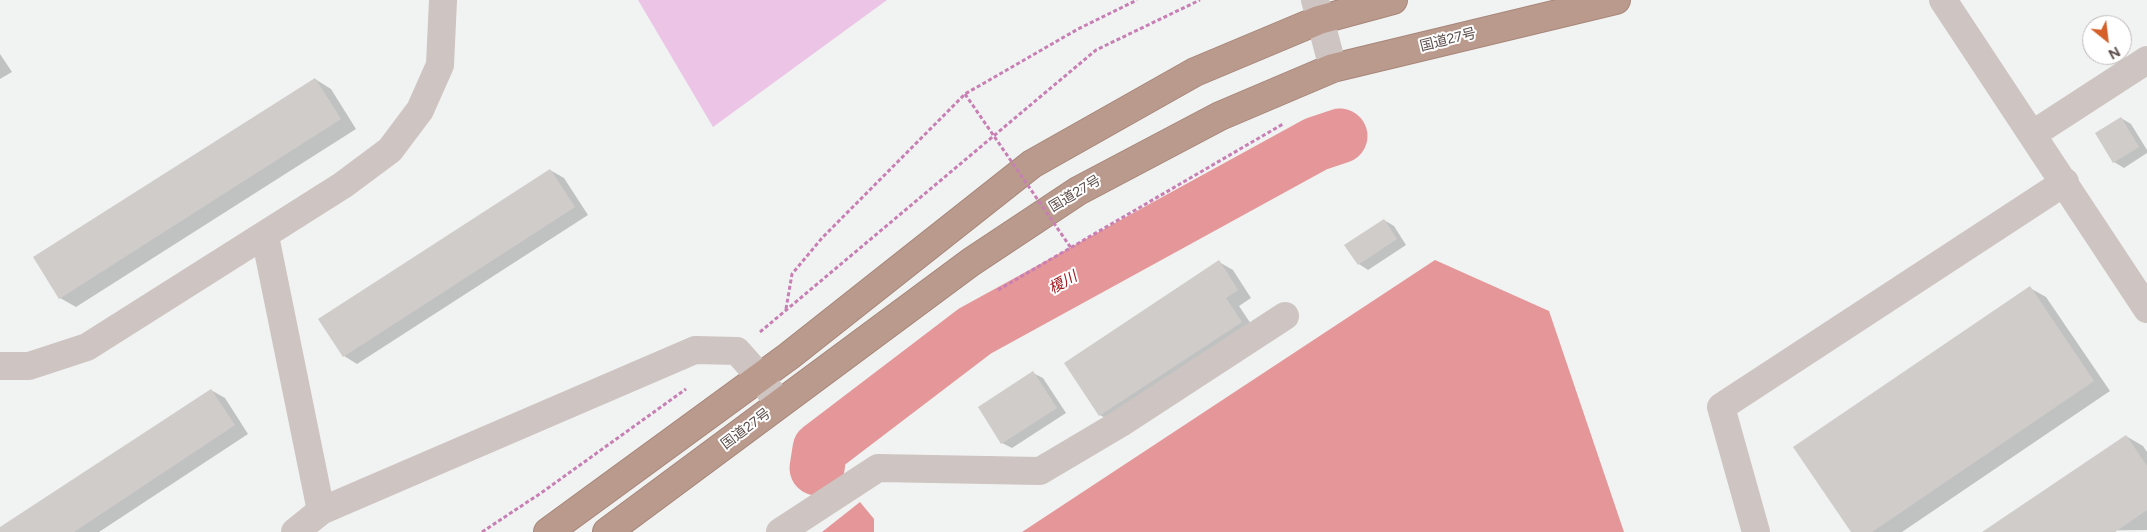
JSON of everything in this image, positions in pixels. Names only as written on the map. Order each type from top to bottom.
[{"type":"highway","points":[[548,532],[760,377],[1032,164],[1195,72],[1317,10],[1394,0]]},
{"type":"highway","name":"国道27号","points":[[607,532],[971,262],[1078,191],[1220,116],[1332,68],[1616,0]]},
{"type":"street","points":[[0,366],[29,366],[87,347],[265,236],[343,185],[390,150],[420,110],[440,65],[443,0]]},
{"type":"street","points":[[1943,0],[2065,182],[2147,309]]},
{"type":"street","points":[[1317,10],[1332,68]]},
{"type":"street","points":[[2033,134],[2147,60]]},
{"type":"street","points":[[1756,532],[1721,407],[2065,182]]},
{"type":"street","points":[[265,236],[321,512]]},
{"type":"street","points":[[780,532],[878,468],[1040,470],[1121,424],[1285,316]]},
{"type":"street","points":[[295,532],[321,512],[695,350],[737,351],[760,377],[779,404]]},
{"type":"path","points":[[786,310],[792,274],[822,238],[964,94],[1078,29],[1137,0]]},
{"type":"path","points":[[737,351],[1096,50],[1200,0]]},
{"type":"path","points":[[964,94],[1071,248]]},
{"type":"path","points":[[998,290],[1286,122]]},
{"type":"path","points":[[482,532],[541,493],[690,385]]},
{"type":"shaded area","points":[[638,0],[887,0],[713,127]]},
{"type":"shaded area","points":[[1435,260],[1549,311],[1624,532],[1022,532]]},
{"type":"shaded area","points":[[860,502],[874,519],[874,532],[822,532]]},
{"type":"building","points":[[315,78],[341,119],[59,299],[33,257]]},
{"type":"building","points":[[2121,117],[2139,147],[2113,163],[2095,133]]},
{"type":"building","points":[[550,169],[575,207],[343,357],[318,319]]},
{"type":"building","points":[[1384,219],[1397,239],[1358,265],[1344,245]]},
{"type":"building","points":[[1219,260],[1238,290],[1226,298],[1242,322],[1099,416],[1064,363]]},
{"type":"building","points":[[2030,286],[2094,381],[1872,532],[1851,532],[1793,447]]},
{"type":"building","points":[[1033,371],[1057,408],[1001,444],[978,407]]},
{"type":"building","points":[[211,389],[235,425],[74,532],[0,532],[0,527]]},
{"type":"building","points":[[2126,435],[2147,466],[2147,510],[2115,532],[1982,532]]},
{"type":"waterway","name":"榎川","points":[[817,468],[820,449],[975,331],[1316,144],[1340,136]]}]
